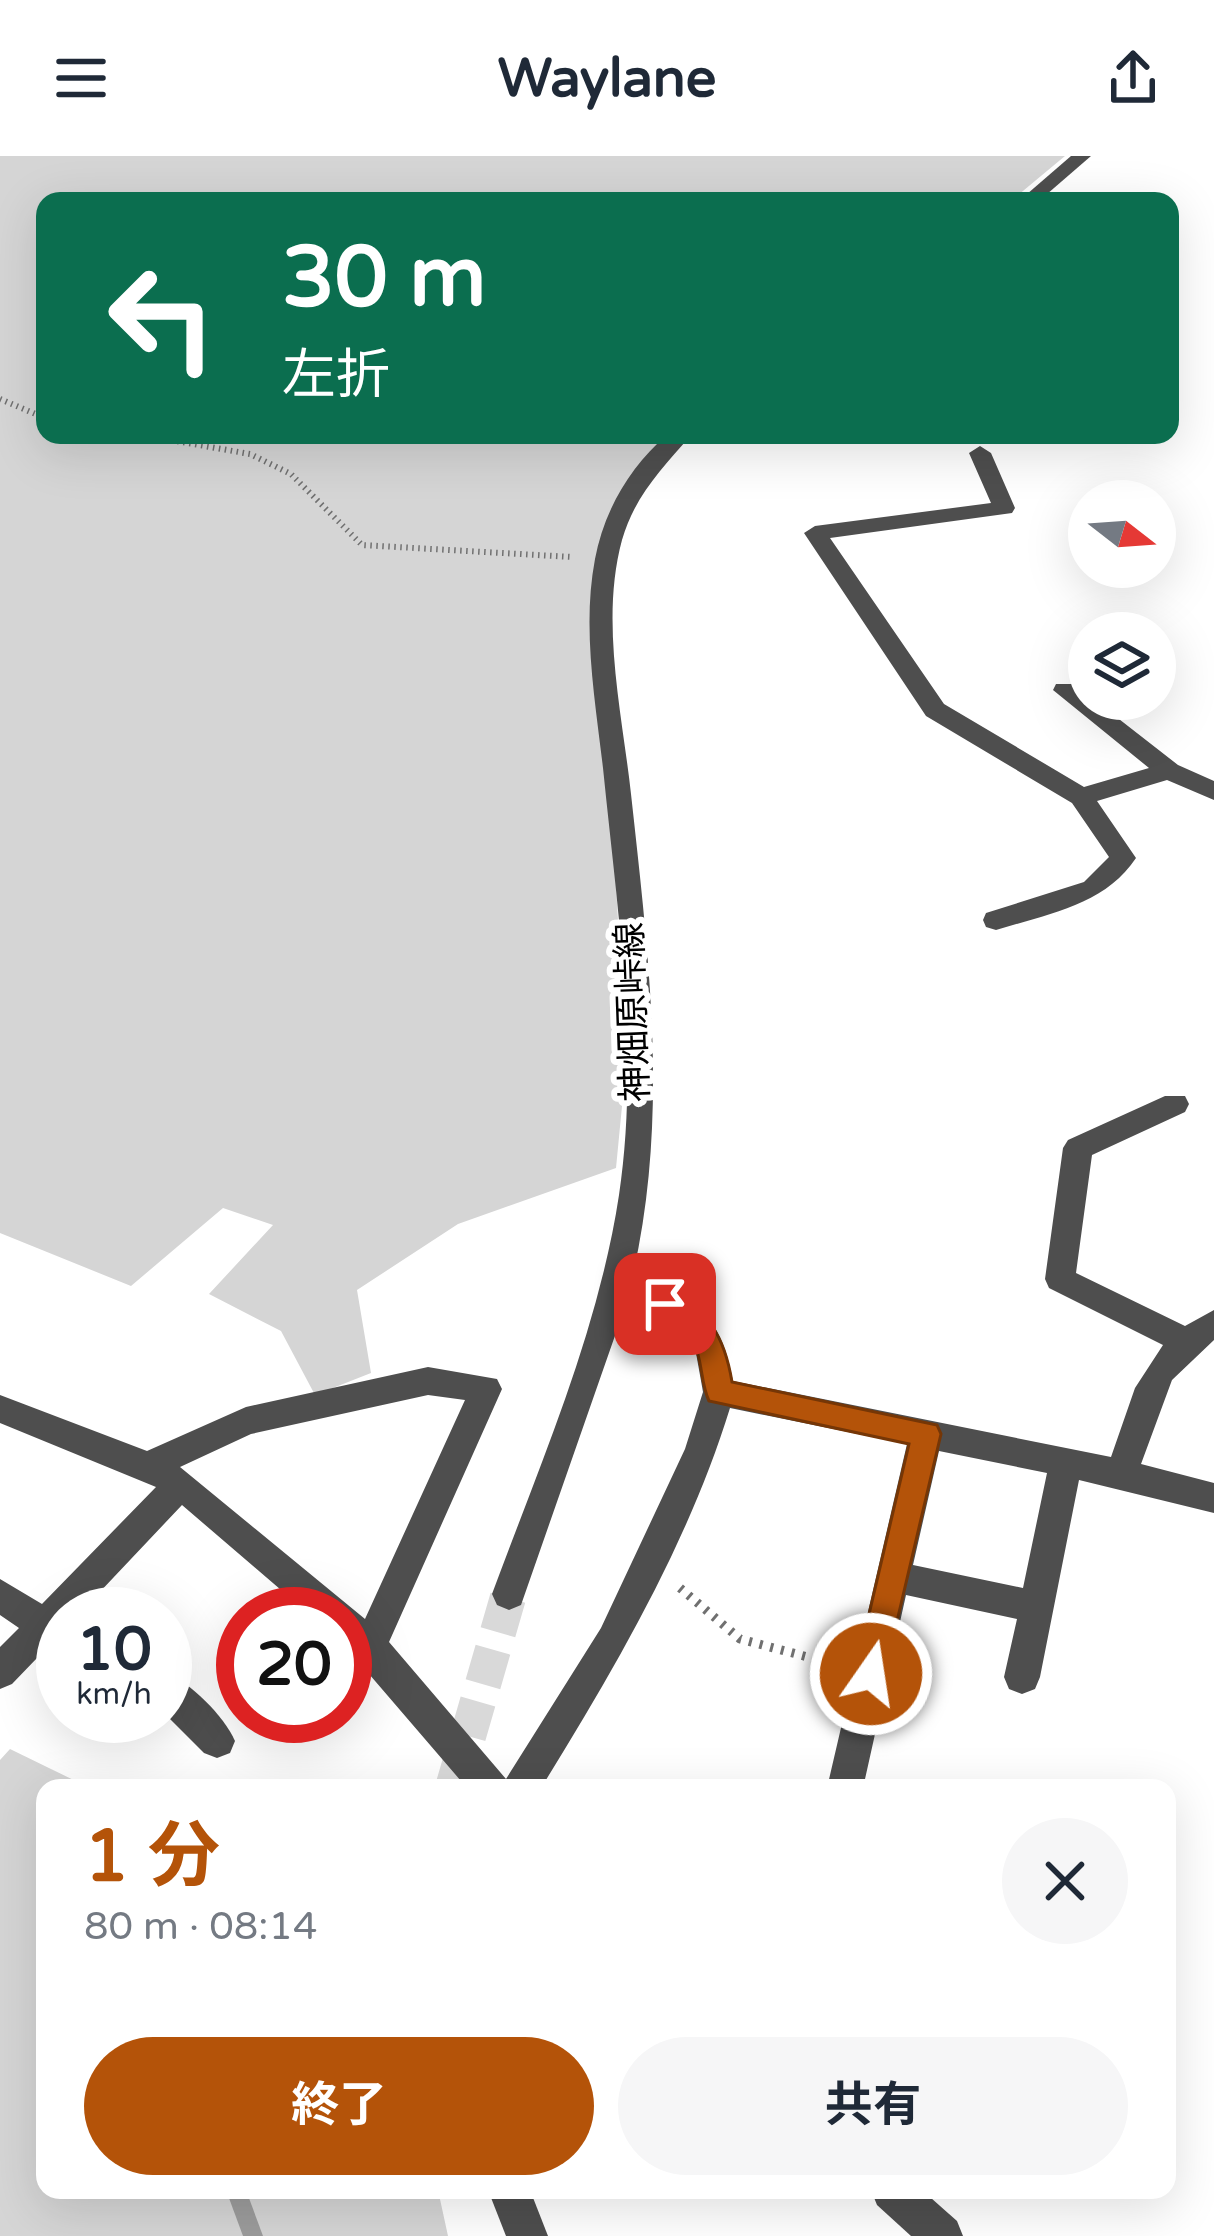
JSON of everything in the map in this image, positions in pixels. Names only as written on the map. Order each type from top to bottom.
[{"type":"street","points":[[1039,192],[1082,156]]},
{"type":"street","name":"神畑原峠線","points":[[509,1594],[614,1291],[634,1192],[638,1066],[630,916],[604,669],[604,573],[620,509],[669,444]]},
{"type":"street","points":[[980,453],[1004,508],[815,533],[935,710],[1082,797],[1123,858],[1093,890],[996,920]]},
{"type":"street","points":[[1065,690],[1169,771],[1214,790]]},
{"type":"street","points":[[1082,797],[1169,771]]},
{"type":"street","points":[[1122,1474],[1153,1375],[1200,1332],[1060,1279],[1078,1148],[1175,1104]]},
{"type":"street","points":[[526,1779],[591,1678],[650,1562],[701,1449],[719,1392],[712,1352],[697,1323],[665,1304],[614,1291]]},
{"type":"street","points":[[148,1466],[246,1421],[428,1381],[486,1389],[372,1608]]},
{"type":"street","points":[[719,1392],[1122,1474],[1214,1498]]},
{"type":"street","points":[[0,1409],[148,1466],[181,1484],[302,1587]]},
{"type":"street","points":[[846,1779],[926,1434]]},
{"type":"street","points":[[1022,1677],[1066,1463]]},
{"type":"street","points":[[96,1587],[181,1484]]},
{"type":"street","points":[[893,1576],[1037,1607]]},
{"type":"street","points":[[0,1595],[36,1620]]},
{"type":"street","points":[[0,1672],[36,1634]]},
{"type":"street","points":[[372,1651],[483,1779]]},
{"type":"street","points":[[192,1717],[216,1741]]},
{"type":"street","points":[[513,2199],[527,2236]]},
{"type":"street","points":[[902,2199],[942,2236]]},
{"type":"path","points":[[0,399],[36,414]]},
{"type":"path","points":[[193,444],[250,454],[291,474],[362,545],[574,557]]},
{"type":"path","points":[[650,1562],[740,1640],[871,1674]]},
{"type":"shaded area","points":[[0,156],[1065,156],[1022,192],[36,192],[36,444],[659,444],[618,497],[598,558],[626,1065],[616,1168],[458,1224],[357,1290],[371,1373],[315,1395],[281,1331],[209,1294],[273,1225],[223,1208],[131,1286],[0,1233]]},
{"type":"shaded area","points":[[10,1749],[72,1779],[36,1779],[36,2199],[440,2199],[448,2236],[0,2236],[0,1760]]},
{"type":"waterway","points":[[239,2199],[253,2236]]},
{"type":"tunnel","points":[[456,1779],[509,1594]]},
{"type":"route","points":[[665,1304],[697,1323],[712,1352],[719,1392],[926,1434],[871,1674]]}]
